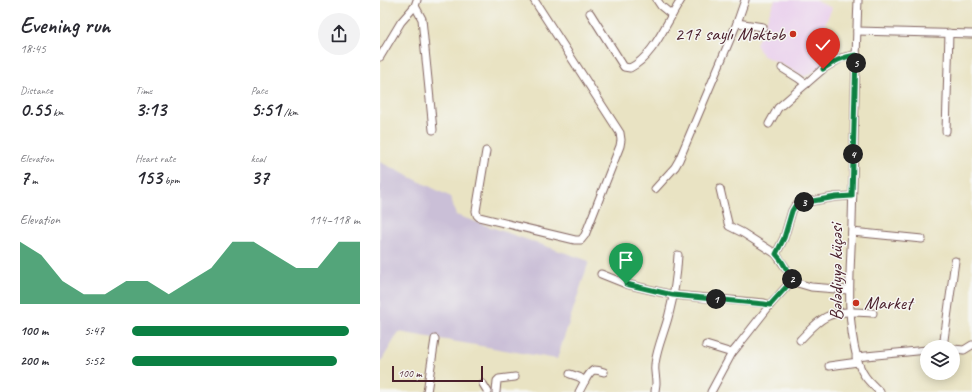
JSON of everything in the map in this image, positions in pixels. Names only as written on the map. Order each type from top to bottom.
[{"type":"street","points":[[486,151],[476,211],[479,217],[581,240],[585,235],[620,146],[620,133],[534,0]]},
{"type":"street","points":[[657,0],[666,12],[672,16]]},
{"type":"street","points":[[590,13],[624,66],[630,68],[644,58],[652,48],[681,0]]},
{"type":"street","points":[[655,189],[680,160],[737,23],[745,0]]},
{"type":"street","name":"Bələdiyyə küçəsi","points":[[858,0],[849,312],[857,360],[861,371],[868,381],[880,392]]},
{"type":"street","points":[[380,56],[401,22],[416,3]]},
{"type":"street","points":[[416,3],[422,19],[433,130]]},
{"type":"street","points":[[737,23],[763,27]]},
{"type":"street","points":[[857,31],[972,34]]},
{"type":"street","points":[[946,131],[949,33]]},
{"type":"street","points":[[769,124],[778,108],[816,74],[833,62],[856,55]]},
{"type":"street","points":[[782,68],[806,84]]},
{"type":"street","points":[[720,189],[729,226],[744,233],[776,254],[794,282]]},
{"type":"street","points":[[776,254],[784,238],[792,211],[795,206],[801,203],[852,196]]},
{"type":"street","points":[[852,232],[922,239]]},
{"type":"street","points":[[655,392],[655,360],[657,349],[670,312],[678,255]]},
{"type":"street","points":[[944,340],[954,261]]},
{"type":"street","points":[[601,274],[626,284],[673,295],[770,305]]},
{"type":"street","points":[[711,392],[732,354],[770,305],[788,285],[794,282],[811,287],[849,290]]},
{"type":"street","points":[[800,340],[826,317],[849,312],[873,313]]},
{"type":"street","points":[[427,392],[435,338]]},
{"type":"street","points":[[706,345],[732,354]]},
{"type":"street","points":[[960,350],[964,350],[972,345]]},
{"type":"street","points":[[830,366],[857,360],[920,351]]},
{"type":"street","points":[[579,392],[591,372],[595,370],[604,372]]},
{"type":"street","points":[[570,374],[585,381]]},
{"type":"street","points":[[496,392],[499,379],[515,377]]},
{"type":"street","points":[[483,384],[488,392]]},
{"type":"shaded area","name":"217 saylı Məktəb","points":[[775,0],[815,0],[832,8],[825,24],[824,54],[832,55],[832,61],[804,76],[762,55],[756,44]]},
{"type":"shaded area","points":[[380,162],[451,197],[456,215],[589,261],[557,359],[399,332],[380,363]]},
{"type":"place","name":"217 saylı Məktəb","points":[[793,34]]},
{"type":"place","name":"Market","points":[[856,303]]},
{"type":"route","points":[[626,284],[673,295],[770,305],[788,285],[794,282],[776,254],[784,238],[792,211],[795,206],[801,203],[852,196],[856,55],[841,58],[823,69]]}]
